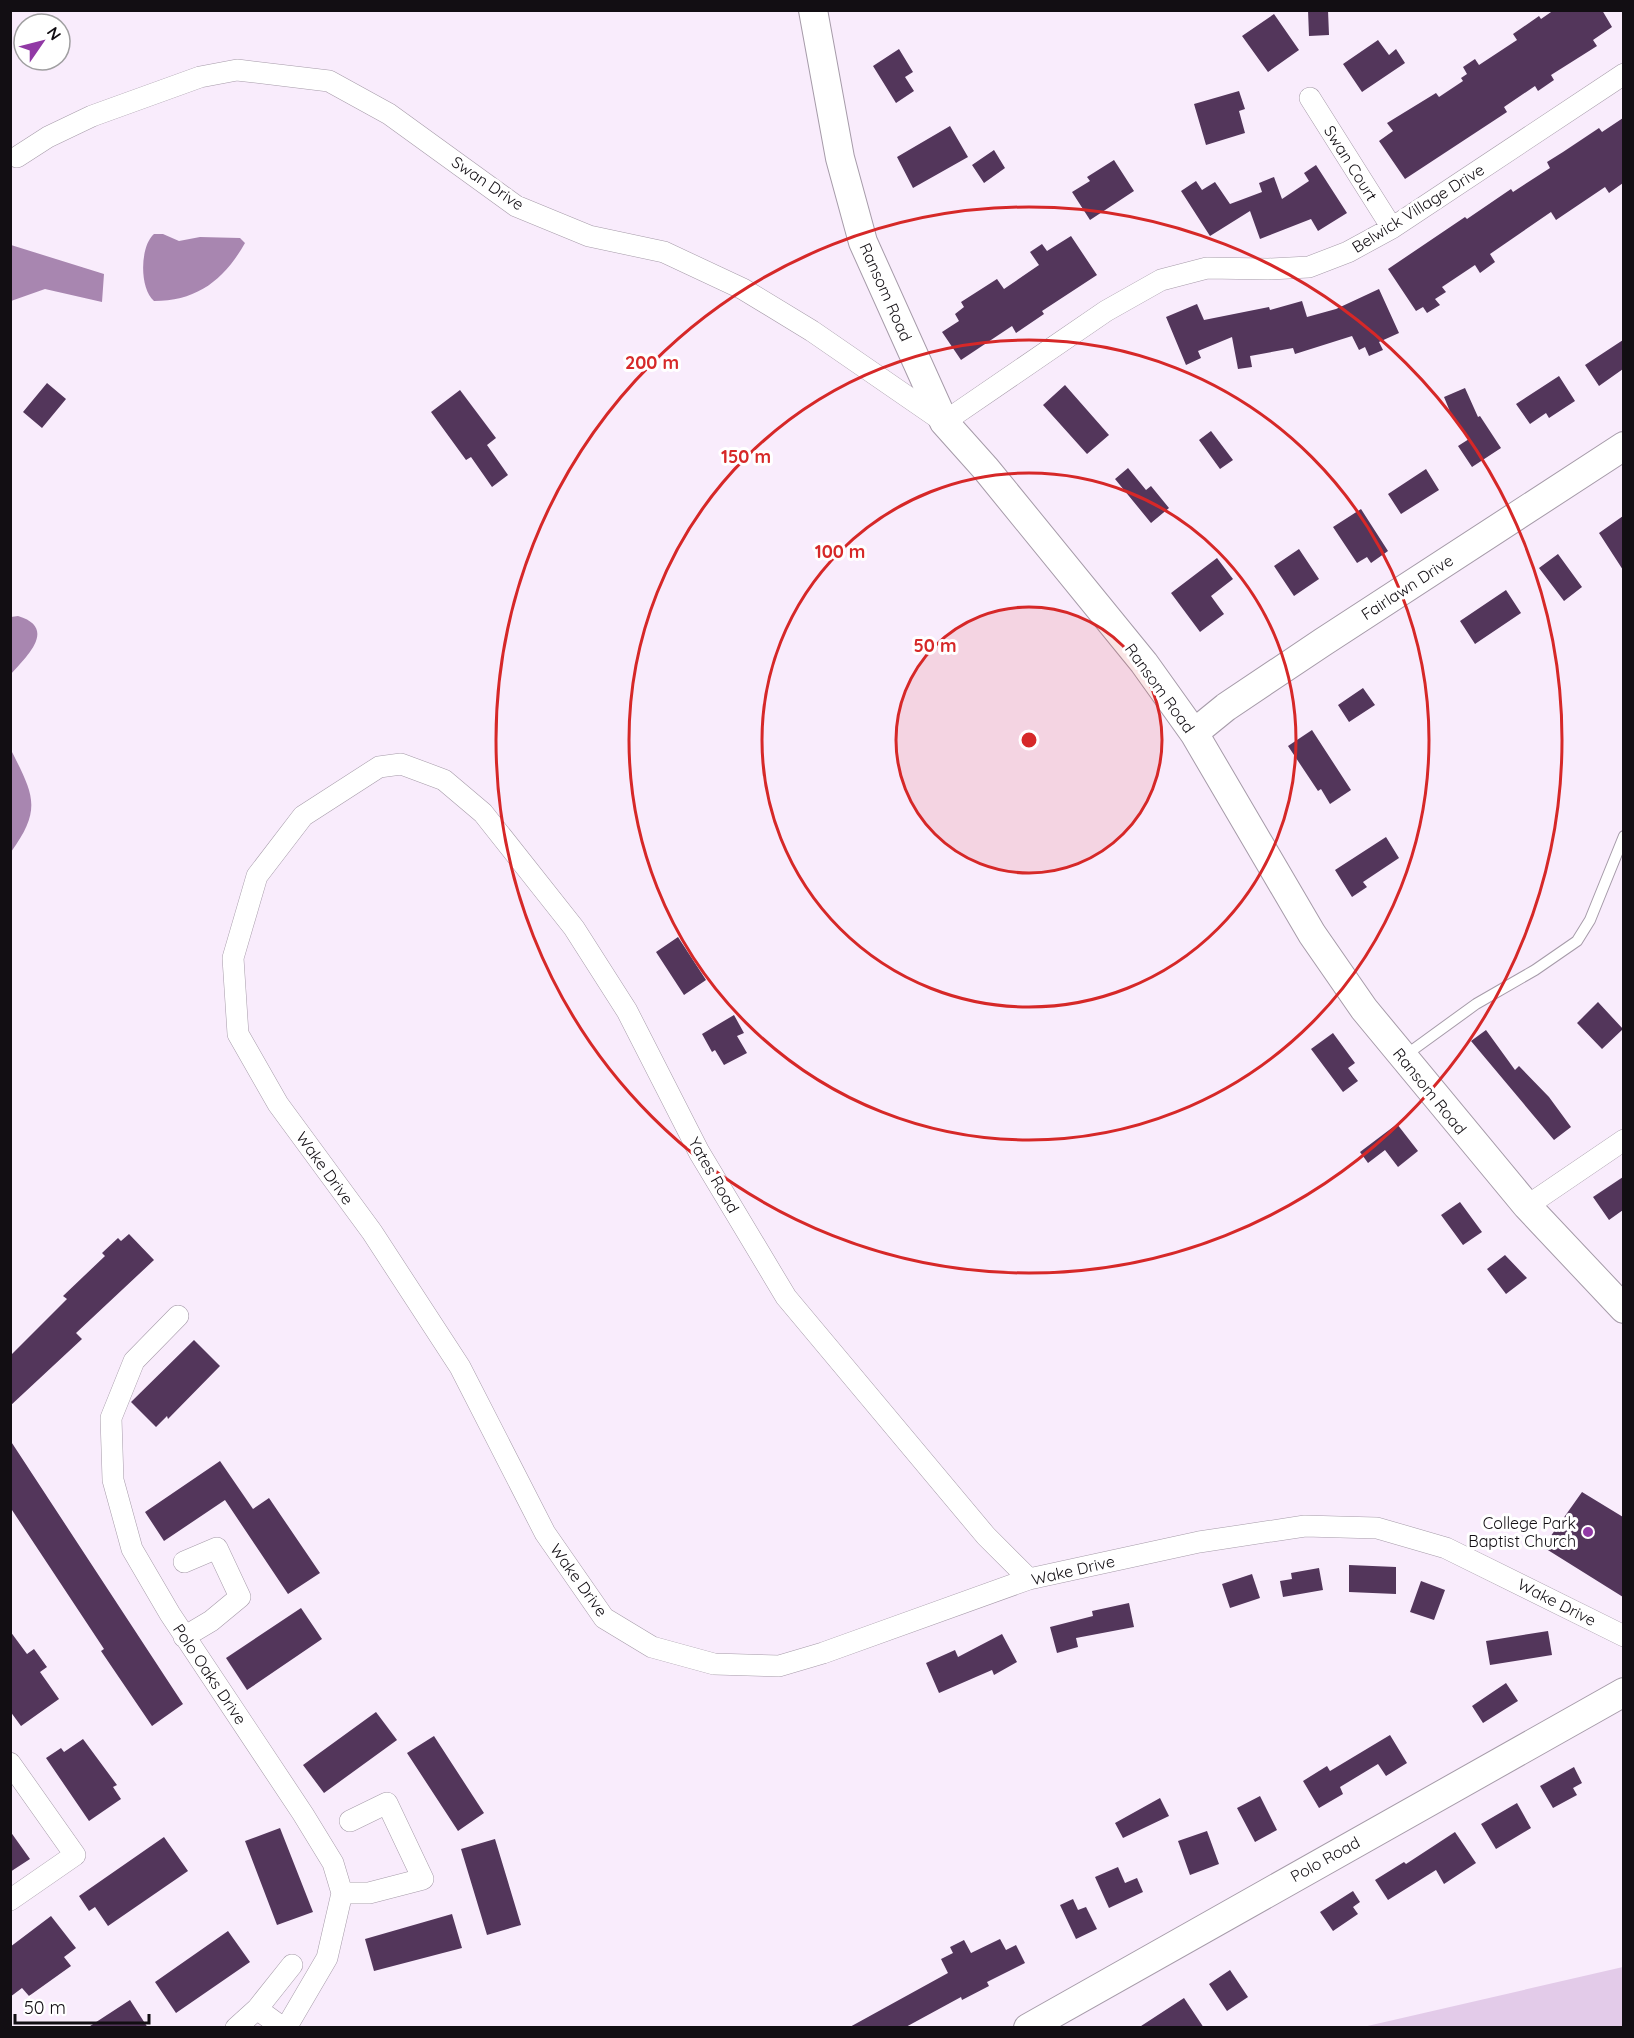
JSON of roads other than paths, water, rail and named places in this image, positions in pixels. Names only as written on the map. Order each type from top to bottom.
[{"type":"street","name":"Ransom Road","points":[[813,10],[840,158],[863,242],[944,422],[986,469],[1144,663],[1194,733],[1311,934],[1364,1008],[1527,1206],[1623,1309]]},
{"type":"street","name":"Swan Drive","points":[[17,157],[48,137],[92,116],[200,77],[237,70],[329,81],[389,114],[516,206],[589,236],[664,252],[743,289],[812,331],[944,422]]},
{"type":"street","name":"Belwick Village Drive","points":[[944,422],[1106,311],[1161,280],[1207,268],[1309,267],[1348,252],[1392,228],[1623,74]]},
{"type":"street","name":"Swan Court","points":[[1310,98],[1392,228]]},
{"type":"street","name":"Fairlawn Drive","points":[[1194,733],[1226,707],[1323,642],[1623,446]]},
{"type":"street","name":"Wake Drive","points":[[414,770],[401,764],[379,767],[303,816],[257,876],[233,958],[238,1034],[278,1104],[372,1232],[460,1367],[545,1533],[604,1618],[652,1647],[714,1664],[779,1666],[823,1653],[1029,1579],[1052,1576],[1156,1550],[1305,1526],[1377,1528],[1446,1548],[1623,1636]]},
{"type":"street","name":"Yates Road","points":[[414,770],[444,780],[483,813],[574,928],[627,1011],[699,1152],[786,1297],[986,1536],[1029,1579]]},
{"type":"street","points":[[1527,1206],[1623,1140]]},
{"type":"street","name":"Polo Oaks Drive","points":[[178,1316],[134,1361],[111,1418],[113,1480],[132,1549],[184,1636],[303,1814],[333,1863],[342,1893],[327,1958],[285,2028]]},
{"type":"street","points":[[184,1562],[217,1548],[240,1597],[211,1621],[184,1636]]},
{"type":"street","name":"Polo Road","points":[[1028,2028],[1623,1692]]},
{"type":"street","points":[[10,1763],[75,1855],[10,1900]]},
{"type":"street","points":[[342,1893],[369,1893],[423,1878],[387,1803],[350,1821]]},
{"type":"street","points":[[236,2028],[256,2009],[292,1965]]},
{"type":"street","points":[[256,2009],[285,2028]]},
{"type":"lane","points":[[1403,1057],[1476,1004],[1535,970],[1577,941],[1590,920],[1623,836]]},
{"type":"place","name":"College Park Baptist Church","points":[[1588,1532]]}]
